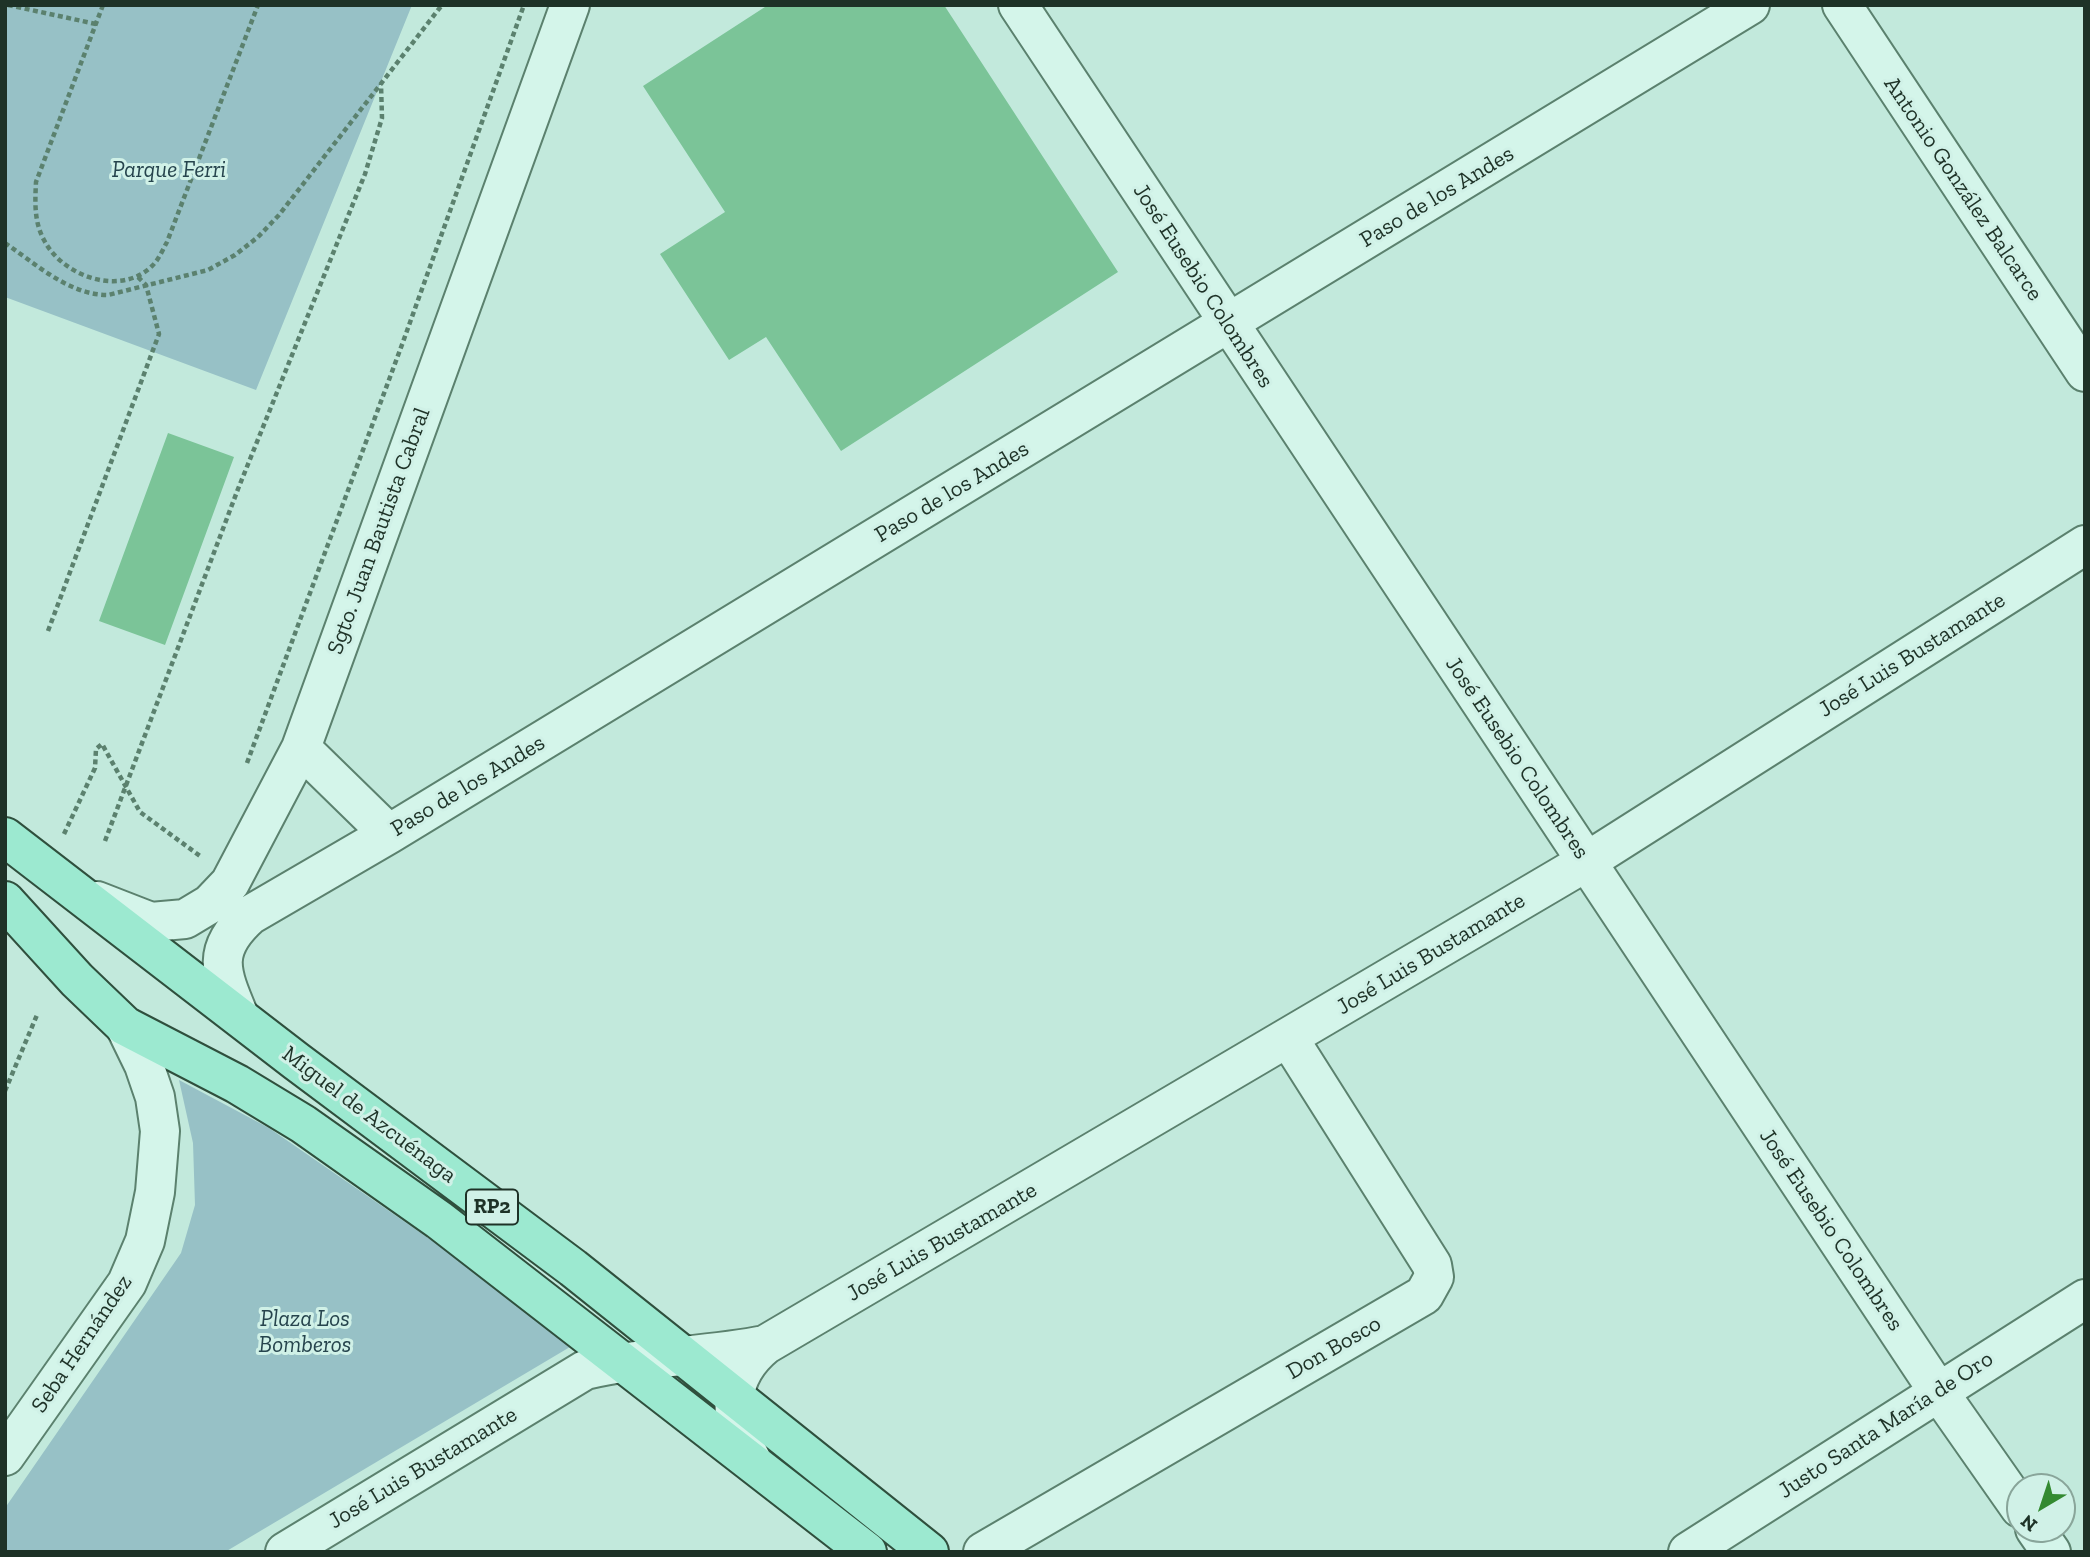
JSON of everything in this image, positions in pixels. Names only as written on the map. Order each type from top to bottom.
[{"type":"main road","name":"Miguel de Azcuénaga","points":[[5,837],[686,1356],[929,1552]]},
{"type":"main road","name":"Miguel de Azcuénaga","points":[[5,901],[77,980],[125,1026],[237,1084],[303,1124],[439,1220],[867,1552]]},
{"type":"street","name":"Sgto. Juan Bautista Cabral","points":[[60,879],[122,913],[151,922],[185,919],[210,904],[230,883],[300,748],[570,5]]},
{"type":"street","name":"José Eusebio Colombres","points":[[1018,5],[1938,1391],[2006,1488]]},
{"type":"street","name":"Paso de los Andes","points":[[239,1016],[225,982],[220,960],[230,933],[250,915],[389,834],[1750,5]]},
{"type":"street","name":"Antonio González Balcarce","points":[[1842,5],[2085,372]]},
{"type":"street","name":"José Luis Bustamante","points":[[734,1396],[743,1368],[765,1345],[1586,862],[2085,545]]},
{"type":"street","points":[[300,748],[389,834]]},
{"type":"street","name":"Seba Hernández","points":[[5,1456],[127,1283],[145,1241],[155,1192],[160,1131],[155,1097],[144,1065],[125,1026]]},
{"type":"street","name":"Don Bosco","points":[[983,1552],[1424,1295],[1434,1277],[1432,1265],[1289,1039]]},
{"type":"street","name":"Justo Santa María de Oro","points":[[1688,1552],[2085,1299]]},
{"type":"street","name":"José Luis Bustamante","points":[[285,1552],[585,1370],[624,1362],[724,1354],[765,1345]]},
{"type":"street","points":[[734,1396],[740,1437],[752,1461]]},
{"type":"path","points":[[8,5],[96,24]]},
{"type":"path","points":[[103,5],[36,182],[35,212],[42,238],[54,256],[74,273],[108,281],[138,276],[154,264],[167,242],[258,5]]},
{"type":"path","points":[[5,243],[68,286],[92,295],[108,295],[208,270],[235,255],[258,237],[279,215],[442,5]]},
{"type":"path","points":[[246,767],[404,342],[524,5]]},
{"type":"path","points":[[105,841],[238,489],[365,174],[382,118],[381,84]]},
{"type":"path","points":[[48,631],[159,334],[146,285],[138,276]]},
{"type":"path","points":[[60,879],[95,768],[96,749],[102,744],[141,813],[198,856],[210,852]]},
{"type":"path","points":[[5,1091],[37,1015]]},
{"type":"green space","name":"Parque Ferri","points":[[5,5],[412,5],[256,390],[5,297]]},
{"type":"green space","name":"Plaza Los Bomberos","points":[[179,1080],[269,1128],[534,1311],[575,1344],[225,1552],[5,1552],[5,1508],[181,1253],[195,1205],[193,1143]]},
{"type":"building","points":[[768,5],[944,5],[1118,272],[841,451],[766,337],[729,360],[660,254],[725,212],[643,86]]},
{"type":"building","points":[[168,433],[234,457],[165,645],[99,621]]}]
